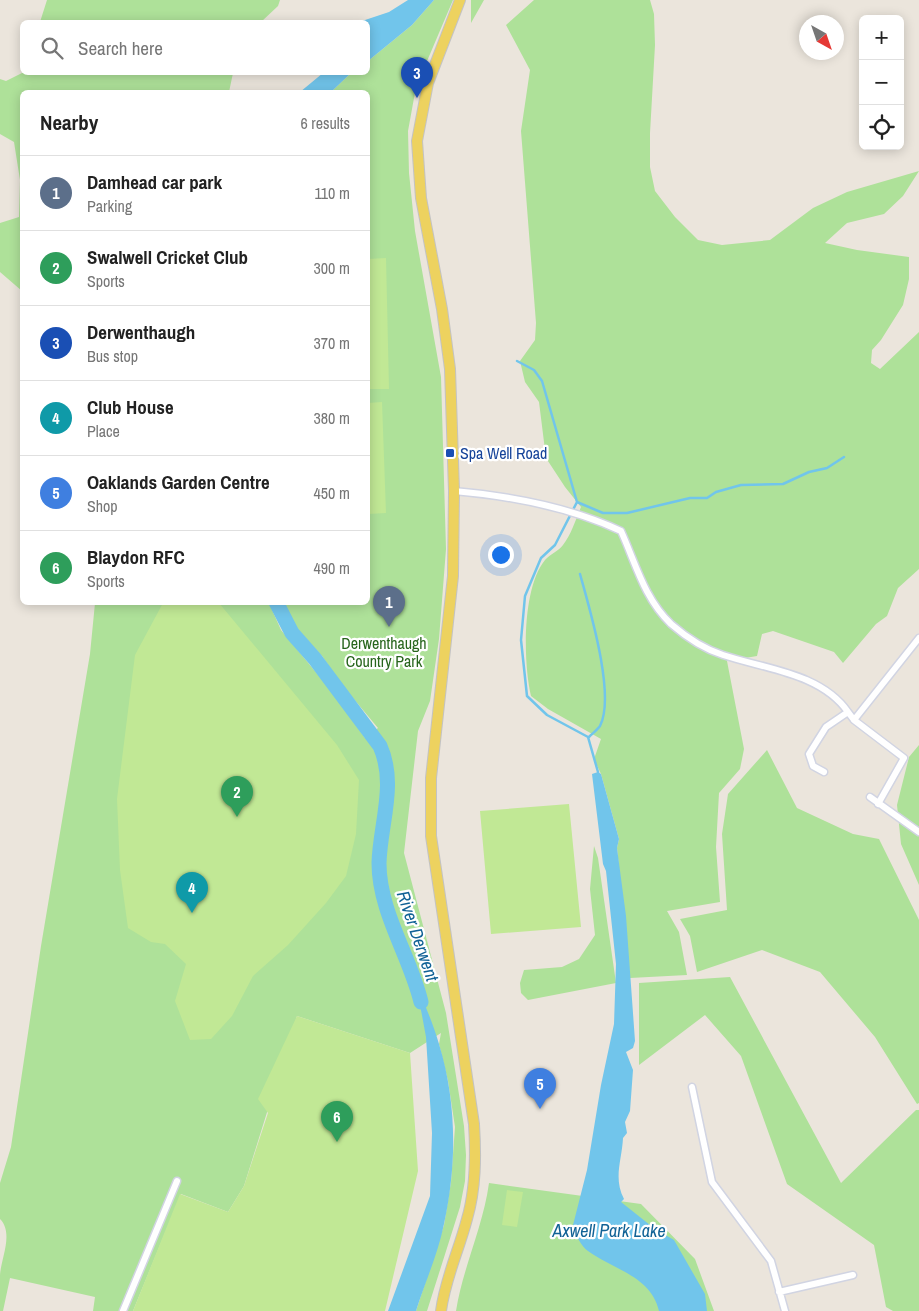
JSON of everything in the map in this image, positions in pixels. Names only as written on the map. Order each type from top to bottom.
[{"type":"main road","points":[[441,1311],[447,1280],[467,1220],[475,1168],[474,1124],[434,862],[430,806],[436,723],[452,576],[454,491],[450,369],[442,309],[421,198],[417,140],[428,83],[460,0]]},
{"type":"street","points":[[454,491],[487,494],[559,510],[589,518],[621,531],[650,600],[670,623],[693,642],[722,655],[762,665],[819,685],[839,699],[854,720],[904,758],[878,804]]},
{"type":"street","points":[[854,720],[919,638]]},
{"type":"street","points":[[824,772],[813,766],[809,754],[826,726],[848,712]]},
{"type":"street","points":[[870,797],[919,832]]},
{"type":"street","points":[[692,1087],[712,1182],[771,1261],[785,1311]]},
{"type":"street","points":[[123,1311],[177,1181]]},
{"type":"street","points":[[779,1292],[853,1275]]},
{"type":"green space","points":[[47,0],[280,0],[278,6],[263,20],[41,20]]},
{"type":"green space","name":"Derwenthaugh Country Park","points":[[434,0],[453,0],[416,87],[408,131],[409,173],[415,231],[441,377],[446,549],[439,639],[430,701],[418,731],[404,853],[446,1013],[464,1126],[466,1155],[465,1181],[460,1207],[427,1311],[416,1311],[444,1225],[451,1182],[455,1127],[448,1081],[439,1044],[441,1033],[410,1053],[297,1016],[244,1186],[228,1212],[181,1194],[133,1311],[93,1311],[95,1297],[10,1278],[3,1311],[0,1311],[0,1275],[6,1246],[6,1231],[0,1219],[0,1183],[11,1147],[41,946],[90,654],[95,605],[270,605],[281,630],[333,693],[365,738],[378,728],[343,686],[322,656],[291,622],[282,605],[370,605],[370,90],[333,90],[349,75],[370,75],[370,59],[412,25]]},
{"type":"green space","points":[[471,0],[484,0],[471,23]]},
{"type":"green space","points":[[534,0],[650,0],[654,14],[655,45],[650,167],[655,191],[675,217],[698,240],[722,245],[770,240],[813,208],[847,192],[919,171],[903,196],[884,214],[847,223],[825,243],[857,250],[909,257],[909,279],[903,305],[881,340],[872,350],[871,363],[880,369],[919,332],[919,569],[898,588],[887,616],[876,624],[843,663],[834,652],[773,631],[762,634],[757,656],[727,661],[744,749],[740,769],[719,793],[716,847],[720,902],[667,911],[679,932],[687,975],[630,978],[617,848],[619,839],[601,774],[594,759],[601,739],[548,709],[531,696],[528,682],[526,626],[532,588],[537,572],[545,560],[566,541],[581,507],[546,458],[539,402],[525,382],[520,361],[535,340],[536,323],[521,131],[530,70],[506,25]]},
{"type":"green space","points":[[20,74],[233,75],[229,90],[20,90],[20,180],[14,142],[0,134],[0,79],[6,81]]},
{"type":"green space","points":[[20,180],[20,289],[0,272],[0,223],[19,217]]},
{"type":"green space","points":[[386,258],[389,389],[370,389],[370,259]]},
{"type":"green space","points":[[382,402],[386,513],[370,514],[370,403]]},
{"type":"green space","points":[[162,605],[221,605],[337,745],[359,780],[356,834],[346,876],[326,903],[288,945],[253,976],[232,1016],[211,1039],[190,1040],[175,1001],[186,964],[165,944],[151,942],[128,928],[120,870],[117,799],[135,655]]},
{"type":"green space","points":[[919,745],[919,885],[901,844],[897,805],[909,757]]},
{"type":"green space","points":[[767,750],[797,808],[853,834],[879,839],[919,920],[919,1103],[917,1104],[875,1037],[820,972],[762,950],[697,972],[690,936],[680,919],[727,910],[722,834],[728,794]]},
{"type":"green space","points":[[569,804],[581,927],[491,934],[480,811]]},
{"type":"green space","points":[[594,846],[598,858],[616,983],[528,1000],[521,993],[520,983],[524,970],[562,967],[579,959],[595,935],[590,889]]},
{"type":"green space","points":[[730,977],[841,1183],[916,1110],[919,1110],[919,1311],[893,1311],[886,1307],[874,1245],[787,1184],[741,1056],[705,1015],[639,1065],[639,983]]},
{"type":"green space","points":[[297,1016],[410,1053],[418,1171],[385,1311],[133,1311],[180,1194],[228,1212],[244,1186],[268,1113],[258,1099]]},
{"type":"green space","points":[[489,1183],[641,1204],[695,1259],[714,1311],[456,1311]]},
{"type":"green space","points":[[507,1190],[523,1192],[517,1227],[502,1225]]},
{"type":"water","points":[[408,0],[434,0],[412,25],[370,59],[370,20],[365,20],[389,12]]},
{"type":"water","points":[[321,75],[349,75],[333,90],[302,90]]},
{"type":"water","name":"Axwell Park Lake","points":[[598,772],[601,774],[619,839],[617,848],[626,916],[635,1041],[633,1048],[626,1052],[633,1070],[630,1111],[625,1122],[627,1133],[623,1138],[619,1169],[619,1184],[624,1199],[621,1202],[655,1229],[674,1240],[705,1294],[707,1311],[659,1311],[655,1299],[640,1282],[588,1251],[581,1244],[572,1229],[587,1170],[601,1085],[614,1024],[616,964],[606,871],[603,864],[592,774]]},
{"type":"water","points":[[416,983],[437,1036],[445,1066],[452,1111],[453,1156],[448,1201],[441,1235],[416,1311],[388,1311],[430,1196],[432,1133],[426,1037]]},
{"type":"waterway","points":[[517,361],[534,370],[542,381],[577,502],[555,545],[541,558],[525,596],[521,640],[527,696],[547,715],[588,737],[598,772]]},
{"type":"waterway","points":[[577,502],[603,513],[627,513],[690,498],[707,498],[716,492],[741,485],[783,484],[809,472],[827,468],[844,457]]},
{"type":"waterway","points":[[580,574],[595,628],[605,694],[604,712],[600,726],[589,737]]},
{"type":"waterway","name":"River Derwent","points":[[278,605],[292,633],[315,659],[380,746],[385,760],[387,775],[386,804],[379,863],[380,881],[389,916],[410,968],[421,1002]]},
{"type":"place","name":"Derwenthaugh","points":[[417,98]]},
{"type":"place","name":"Spa Well Road","points":[[450,453]]},
{"type":"place","name":"Damhead car park","points":[[389,627]]},
{"type":"place","name":"Swalwell Cricket Club","points":[[237,817]]},
{"type":"place","name":"Club House","points":[[192,913]]},
{"type":"place","name":"Oaklands Garden Centre","points":[[540,1109]]},
{"type":"place","name":"Blaydon RFC","points":[[337,1142]]}]
